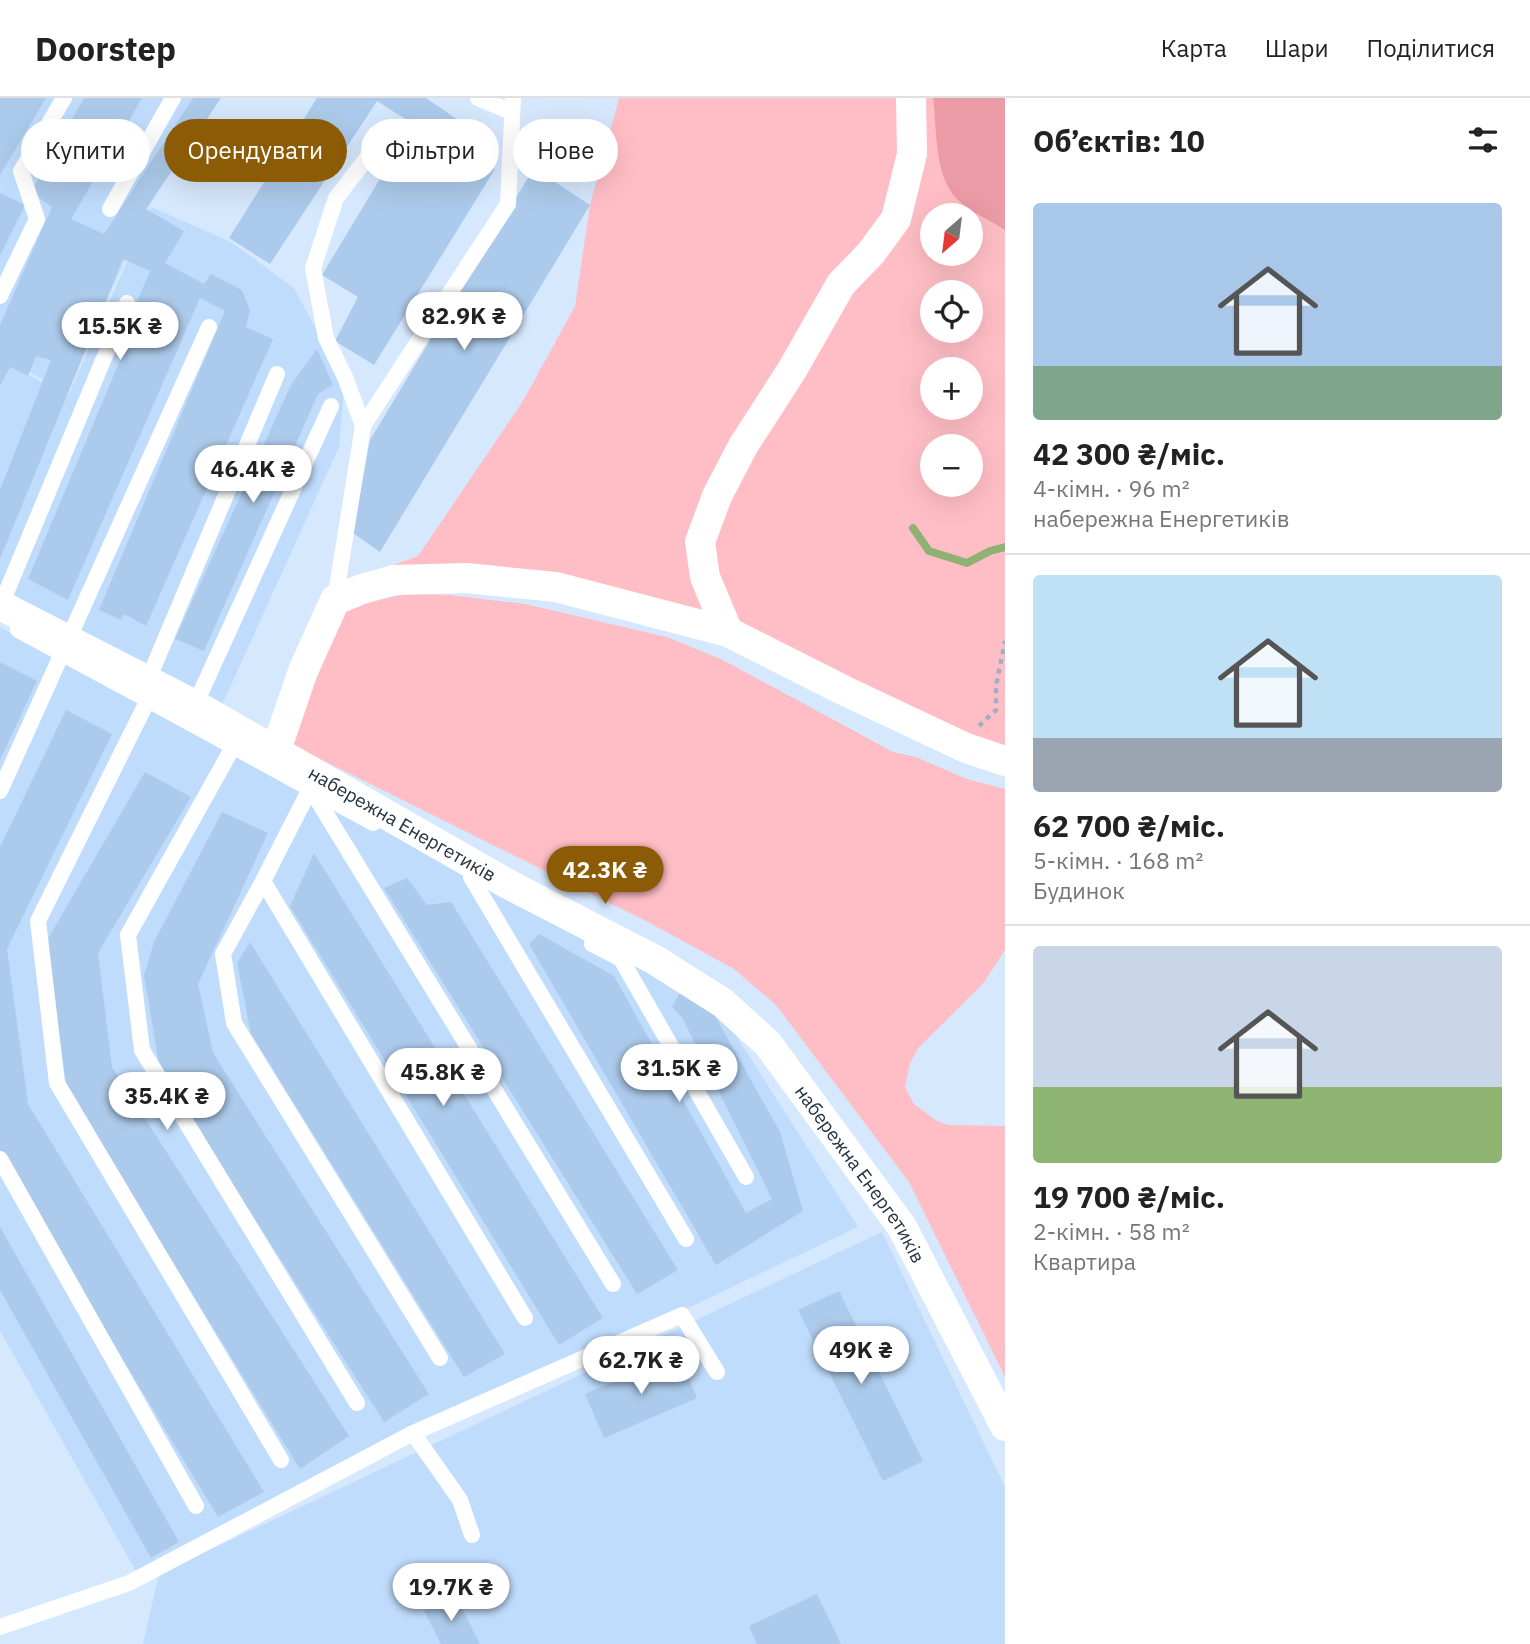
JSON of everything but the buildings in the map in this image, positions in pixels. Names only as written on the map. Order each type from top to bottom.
[{"type":"street","points":[[727,632],[705,577],[700,542],[717,496],[743,446],[792,370],[841,284],[871,253],[896,219],[912,154],[911,98]]},
{"type":"street","points":[[276,750],[303,671],[335,600],[394,580],[466,578],[556,587],[727,632],[843,691],[966,748],[1005,761]]},
{"type":"street","name":"набережна Енергетиків","points":[[0,610],[148,690],[195,705],[506,883],[655,960],[723,1003],[768,1044],[902,1227],[1005,1426]]},
{"type":"lane","points":[[0,296],[37,219],[22,171],[64,98]]},
{"type":"lane","points":[[110,209],[173,98]]},
{"type":"lane","points":[[335,600],[363,426],[508,204],[512,105],[478,98]]},
{"type":"lane","points":[[361,166],[336,198],[313,268],[326,338],[345,377],[363,426]]},
{"type":"lane","points":[[0,610],[127,303]]},
{"type":"lane","points":[[0,791],[209,327]]},
{"type":"lane","points":[[277,374],[148,690],[38,921],[57,1083],[281,1460]]},
{"type":"lane","points":[[195,705],[331,406]]},
{"type":"lane","points":[[148,690],[233,747],[621,959],[746,1177]]},
{"type":"lane","points":[[233,747],[128,935],[142,1050],[357,1403]]},
{"type":"lane","points":[[310,789],[223,954],[234,1023],[440,1358]]},
{"type":"lane","points":[[310,789],[612,1284]]},
{"type":"lane","points":[[471,877],[686,1239]]},
{"type":"lane","points":[[263,881],[525,1318]]},
{"type":"lane","points":[[0,1159],[196,1506]]},
{"type":"lane","points":[[0,1627],[129,1583],[412,1433],[682,1315],[717,1372]]},
{"type":"lane","points":[[412,1433],[460,1500],[472,1535]]},
{"type":"path","points":[[966,748],[981,723],[996,710],[996,686],[1005,641]]},
{"type":"shaded area","points":[[0,98],[216,98],[203,119],[164,119],[164,182],[149,206],[66,392],[0,356]]},
{"type":"shaded area","points":[[619,98],[933,98],[940,156],[963,203],[920,203],[920,266],[984,266],[984,217],[1005,230],[1005,755],[709,625],[385,568],[418,556],[523,401],[575,306],[590,205],[596,182],[618,182],[618,119],[613,119]]},
{"type":"shaded area","points":[[933,98],[1005,98],[1005,230],[984,218],[984,203],[962,203],[955,197],[943,176]]},
{"type":"shaded area","points":[[151,207],[231,242],[294,288],[322,340],[344,392],[339,447],[222,705],[0,588],[0,360],[68,396]]},
{"type":"shaded area","points":[[407,594],[448,595],[525,604],[667,637],[723,660],[893,752],[916,757],[967,779],[1005,789],[1005,950],[983,984],[919,1047],[910,1063],[905,1087],[914,1104],[937,1121],[949,1125],[1005,1126],[1005,1377],[909,1182],[776,1005],[734,969],[646,921],[290,744],[342,614],[357,604]]},
{"type":"shaded area","points":[[0,627],[718,1007],[858,1227],[136,1571],[0,1331]]},
{"type":"shaded area","points":[[882,1232],[1005,1487],[1005,1644],[143,1644],[159,1574]]},
{"type":"waterway","points":[[913,528],[929,551],[967,563],[990,551],[1005,547]]}]
